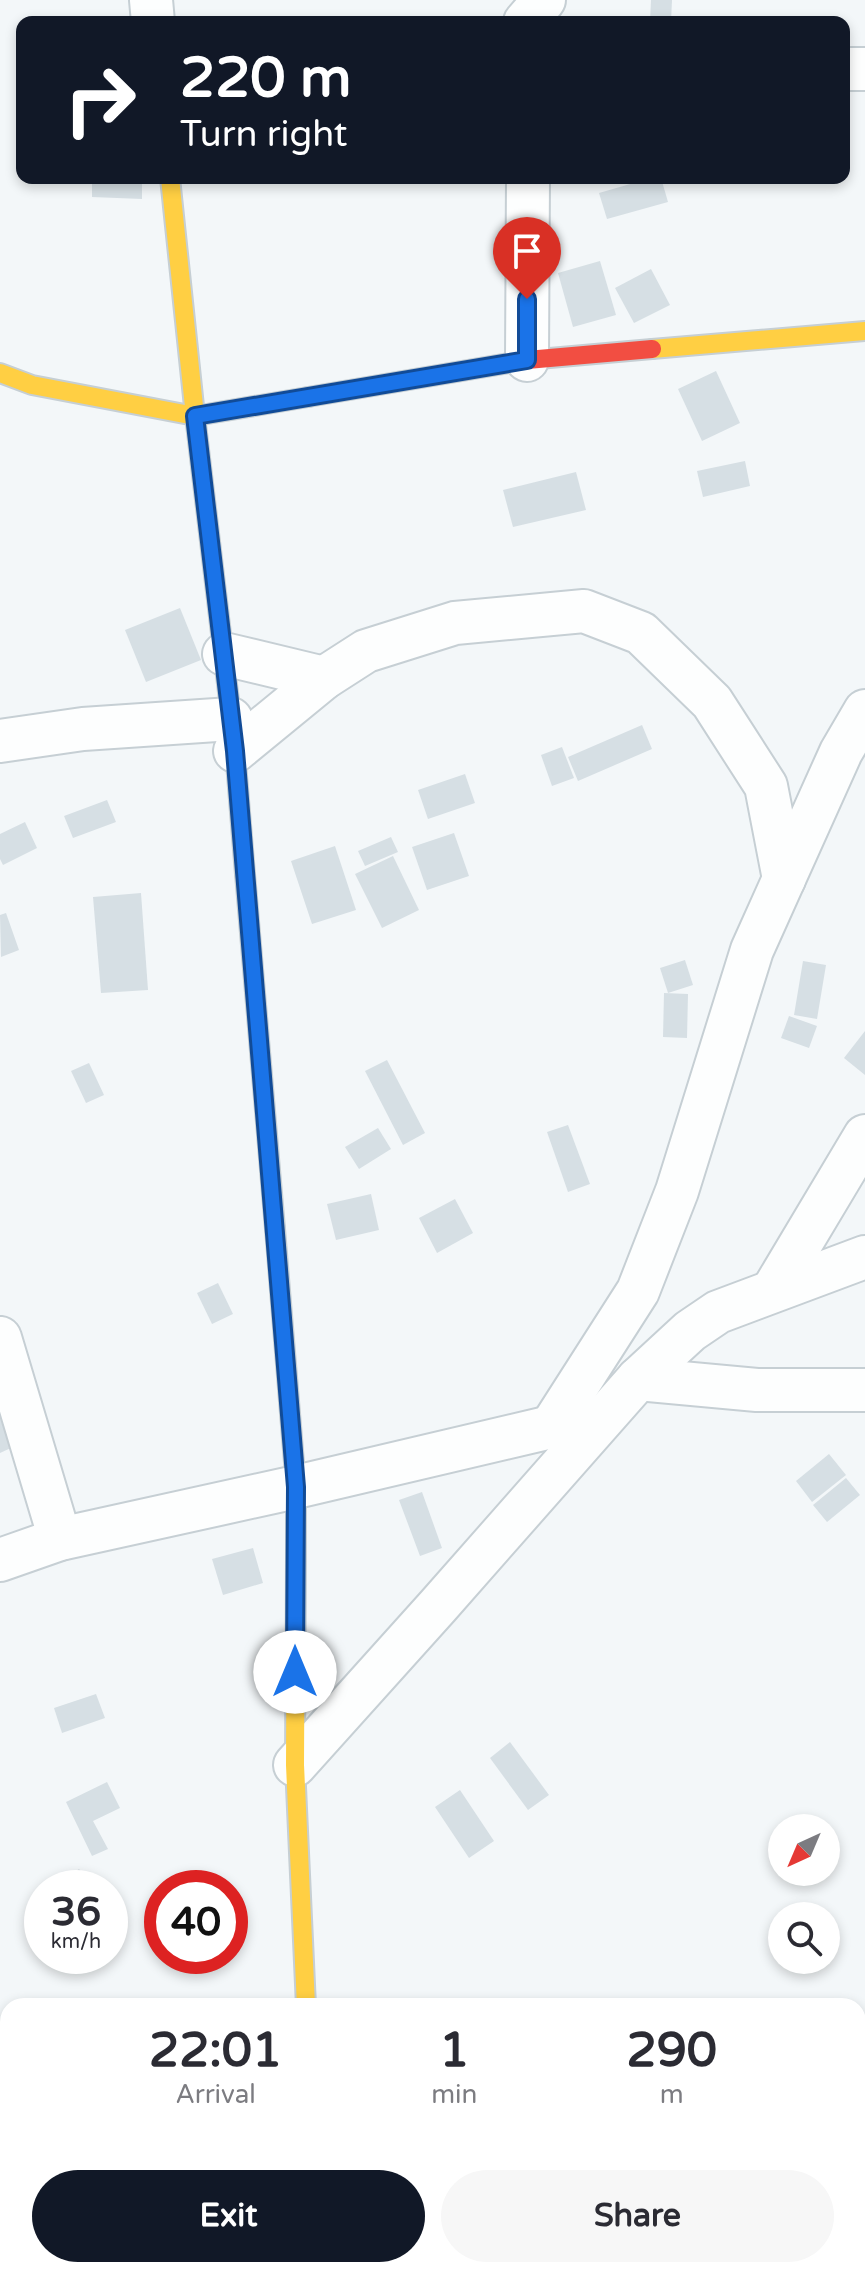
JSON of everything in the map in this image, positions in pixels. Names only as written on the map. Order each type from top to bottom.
[{"type":"street","points":[[530,16],[544,0]]},
{"type":"street","points":[[171,184],[233,735],[296,1487],[295,1765],[306,1998]]},
{"type":"street","points":[[527,360],[528,184]]},
{"type":"street","points":[[0,373],[32,385],[195,416],[527,360],[865,331]]},
{"type":"street","points":[[0,741],[83,729],[233,735],[366,651],[455,623],[584,611],[641,633],[712,702],[766,786],[784,879]]},
{"type":"street","points":[[224,654],[324,678]]},
{"type":"street","points":[[551,1427],[638,1291],[677,1191],[752,950],[841,752],[865,711]]},
{"type":"street","points":[[773,1290],[865,1136]]},
{"type":"street","points":[[295,1765],[638,1379],[690,1331],[718,1312],[865,1257]]},
{"type":"street","points":[[0,1338],[60,1539]]},
{"type":"street","points":[[638,1379],[757,1390],[865,1390]]},
{"type":"street","points":[[0,1560],[60,1539],[551,1427],[600,1421]]},
{"type":"building","points":[[651,0],[672,0],[671,16],[650,16]]},
{"type":"building","points":[[92,184],[142,184],[142,199],[92,197]]},
{"type":"building","points":[[630,184],[663,184],[668,202],[607,219],[599,193]]},
{"type":"building","points":[[600,261],[616,315],[573,327],[558,273]]},
{"type":"building","points":[[651,269],[670,305],[634,323],[615,288]]},
{"type":"building","points":[[716,371],[740,423],[702,441],[678,389]]},
{"type":"building","points":[[745,461],[750,486],[703,497],[697,471]]},
{"type":"building","points":[[576,472],[586,510],[513,527],[503,490]]},
{"type":"building","points":[[180,608],[201,660],[146,682],[125,630]]},
{"type":"building","points":[[642,725],[652,749],[578,781],[568,757]]},
{"type":"building","points":[[562,747],[574,778],[552,786],[541,755]]},
{"type":"building","points":[[465,774],[475,803],[428,819],[418,790]]},
{"type":"building","points":[[107,800],[116,822],[73,838],[64,816]]},
{"type":"building","points":[[25,822],[37,848],[3,865],[0,859],[0,834]]},
{"type":"building","points":[[454,833],[469,876],[427,890],[412,847]]},
{"type":"building","points":[[391,837],[398,852],[365,866],[358,851]]},
{"type":"building","points":[[335,846],[356,910],[312,924],[291,861]]},
{"type":"building","points":[[393,856],[419,910],[382,928],[355,874]]},
{"type":"building","points":[[141,893],[148,990],[101,993],[93,897]]},
{"type":"building","points":[[6,913],[19,950],[1,957],[0,915]]},
{"type":"building","points":[[685,960],[693,985],[668,993],[660,968]]},
{"type":"building","points":[[803,961],[826,965],[817,1019],[794,1015]]},
{"type":"building","points":[[664,993],[688,994],[687,1038],[663,1037]]},
{"type":"building","points":[[789,1016],[817,1026],[809,1048],[781,1038]]},
{"type":"building","points":[[865,1031],[865,1075],[844,1058]]},
{"type":"building","points":[[387,1060],[425,1133],[403,1145],[365,1071]]},
{"type":"building","points":[[89,1063],[104,1095],[86,1103],[71,1071]]},
{"type":"building","points":[[568,1125],[590,1184],[568,1192],[547,1132]]},
{"type":"building","points":[[378,1128],[391,1149],[359,1169],[345,1147]]},
{"type":"building","points":[[371,1194],[379,1230],[336,1240],[327,1204]]},
{"type":"building","points":[[455,1199],[473,1233],[437,1253],[419,1218]]},
{"type":"building","points":[[218,1283],[233,1314],[212,1324],[197,1293]]},
{"type":"building","points":[[0,1409],[26,1441],[0,1453]]},
{"type":"building","points":[[829,1454],[846,1475],[812,1502],[796,1481]]},
{"type":"building","points":[[846,1478],[860,1495],[827,1522],[813,1505]]},
{"type":"building","points":[[422,1492],[442,1548],[420,1556],[399,1500]]},
{"type":"building","points":[[253,1548],[263,1583],[223,1595],[212,1559]]},
{"type":"building","points":[[96,1694],[105,1718],[62,1733],[54,1708]]},
{"type":"building","points":[[510,1742],[549,1795],[528,1810],[490,1758]]},
{"type":"building","points":[[107,1782],[120,1808],[93,1821],[108,1849],[92,1856],[66,1802]]},
{"type":"building","points":[[460,1790],[494,1841],[469,1858],[435,1807]]},
{"type":"traffic: fast","points":[[245,874],[275,1229]]},
{"type":"traffic: slow","points":[[171,184],[235,751],[245,874]]},
{"type":"traffic: slow","points":[[652,349],[865,331]]},
{"type":"traffic: slow","points":[[0,373],[32,385],[195,416],[308,397]]},
{"type":"traffic: slow","points":[[296,1557],[295,1765],[306,1998]]},
{"type":"traffic: jam","points":[[308,397],[527,360],[652,349]]},
{"type":"traffic: jam","points":[[275,1229],[296,1487],[296,1557]]},
{"type":"route","points":[[295,1672],[296,1487],[235,751],[195,416],[527,360],[527,299]]}]
